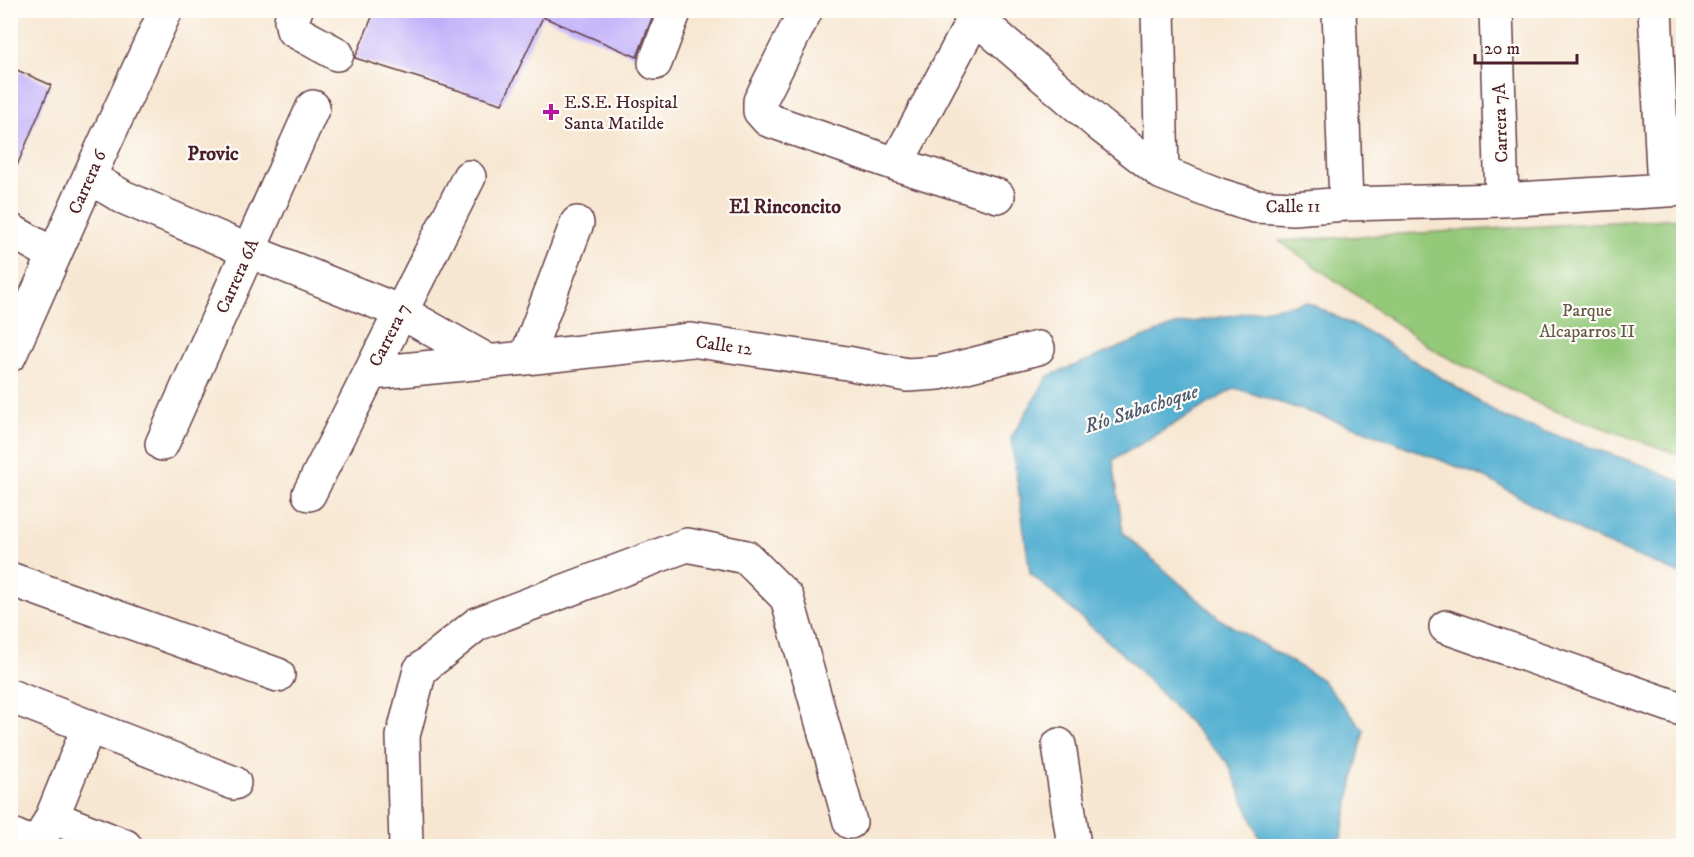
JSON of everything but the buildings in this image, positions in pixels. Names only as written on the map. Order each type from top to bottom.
[{"type":"street","name":"Carrera 6","points":[[10,355],[166,10]]},
{"type":"street","points":[[296,10],[291,20],[293,30],[337,54]]},
{"type":"street","points":[[655,63],[675,10]]},
{"type":"street","points":[[806,10],[760,101],[760,111],[768,120],[998,196]]},
{"type":"street","points":[[1158,10],[1162,172]]},
{"type":"street","points":[[1339,10],[1346,204]]},
{"type":"street","name":"Carrera 7A","points":[[1496,10],[1502,200]]},
{"type":"street","points":[[1655,10],[1674,190]]},
{"type":"street","points":[[896,164],[972,13]]},
{"type":"street","name":"Calle 11","points":[[972,13],[1101,126],[1162,172],[1219,195],[1255,206],[1293,208],[1346,204],[1502,200],[1674,190]]},
{"type":"street","name":"Carrera 6A","points":[[162,444],[313,107]]},
{"type":"street","points":[[89,177],[123,197],[401,312],[488,362]]},
{"type":"street","name":"Carrera 7","points":[[309,494],[469,177]]},
{"type":"street","points":[[526,358],[577,223]]},
{"type":"street","points":[[10,230],[54,255]]},
{"type":"street","name":"Calle 12","points":[[370,372],[691,340],[847,363],[907,375],[939,373],[1038,348]]},
{"type":"street","points":[[406,846],[403,736],[420,670],[477,624],[687,545],[746,557],[787,598],[850,822]]},
{"type":"street","points":[[10,579],[278,675]]},
{"type":"street","points":[[1446,627],[1683,710]]},
{"type":"street","points":[[10,696],[234,783]]},
{"type":"street","points":[[10,834],[37,846],[52,817],[89,726]]},
{"type":"street","points":[[1059,744],[1074,846]]},
{"type":"street","points":[[52,817],[125,846]]},
{"type":"green space","name":"Parque Alcaparros II","points":[[1683,218],[1683,456],[1547,408],[1439,353],[1279,241]]},
{"type":"water","name":"Río Subachoque","points":[[1307,302],[1373,335],[1505,418],[1648,467],[1683,483],[1683,575],[1593,538],[1486,478],[1364,430],[1235,388],[1113,460],[1123,533],[1221,620],[1321,679],[1364,730],[1341,838],[1336,846],[1263,846],[1228,763],[1128,659],[1030,573],[1011,438],[1048,376],[1175,325]]},
{"type":"place","name":"E.S.E. Hospital Santa Matilde","points":[[551,112]]},
{"type":"district","name":"Provic","points":[[213,153]]},
{"type":"district","name":"El Rinconcito","points":[[785,206]]}]
